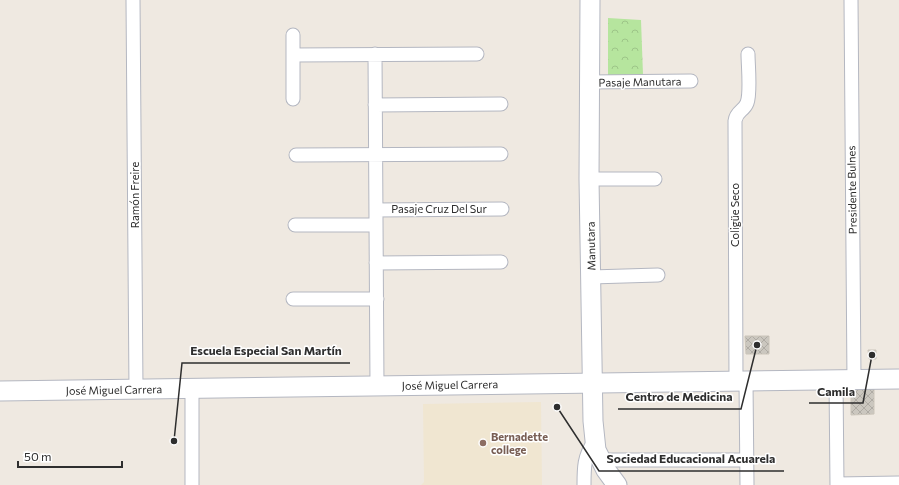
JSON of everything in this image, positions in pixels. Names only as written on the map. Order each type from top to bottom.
[{"type":"street","name":"Ramón Freire","points":[[133,0],[136,389]]},
{"type":"street","name":"Manutara","points":[[590,0],[589,82],[594,442],[600,460],[608,474],[617,485]]},
{"type":"street","name":"Presidente Bulnes","points":[[837,485],[845,380],[851,0]]},
{"type":"street","points":[[293,35],[293,100]]},
{"type":"street","name":"Pasaje Cruz Del Sur","points":[[375,54],[377,386]]},
{"type":"street","points":[[293,55],[477,54]]},
{"type":"street","name":"Coligüe Seco","points":[[747,485],[747,460],[741,382],[735,121],[737,114],[745,107],[748,99],[748,54]]},
{"type":"street","name":"Pasaje Manutara","points":[[589,82],[691,81]]},
{"type":"street","points":[[375,105],[501,104]]},
{"type":"street","points":[[296,155],[501,154]]},
{"type":"street","points":[[590,179],[654,178]]},
{"type":"street","name":"Pasaje Cruz Del Sur","points":[[376,210],[502,209]]},
{"type":"street","points":[[295,225],[376,225]]},
{"type":"street","points":[[376,263],[501,262]]},
{"type":"street","points":[[591,277],[658,275]]},
{"type":"street","points":[[294,299],[377,298]]},
{"type":"street","name":"José Miguel Carrera","points":[[0,391],[899,379]]},
{"type":"street","points":[[192,389],[192,485]]},
{"type":"street","points":[[584,485],[585,463],[594,442]]},
{"type":"street","points":[[600,460],[747,460]]},
{"type":"street","points":[[837,485],[899,483]]},
{"type":"shaded area","name":"Bernadette college","points":[[541,402],[542,485],[421,485],[424,482],[423,404]]},
{"type":"green space","points":[[608,18],[641,20],[643,75],[608,77]]},
{"type":"building","points":[[745,336],[769,336],[769,354],[746,354]]},
{"type":"building","points":[[868,350],[876,350],[876,359],[869,359]]},
{"type":"building","points":[[851,389],[874,389],[874,414],[851,415]]},
{"type":"place","name":"Centro de Medicina","points":[[757,345]]},
{"type":"place","name":"Camila","points":[[872,355]]},
{"type":"place","name":"Sociedad Educacional Acuarela","points":[[557,407]]},
{"type":"place","name":"Escuela Especial San Martín","points":[[174,441]]},
{"type":"place","name":"Bernadette college","points":[[483,443]]}]
